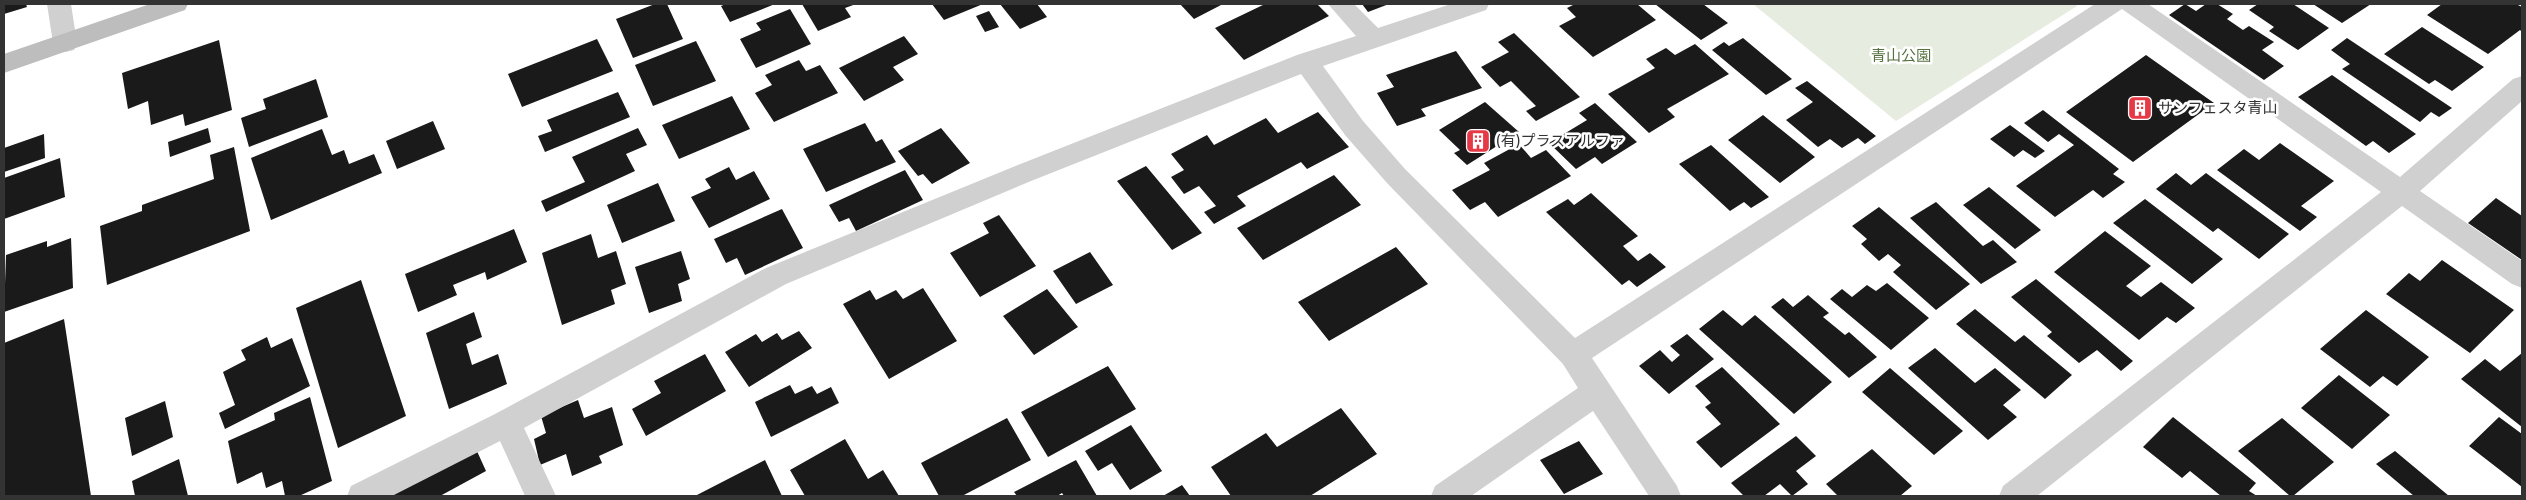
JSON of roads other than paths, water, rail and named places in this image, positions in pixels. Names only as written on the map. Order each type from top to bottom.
[{"type":"street","points":[[59,4],[65,43]]},
{"type":"street","points":[[4,64],[176,4]]},
{"type":"street","points":[[1340,4],[1375,40]]},
{"type":"street","points":[[362,496],[506,424],[776,276],[1022,174],[1306,62],[1477,4]]},
{"type":"street","points":[[1574,355],[2112,4]]},
{"type":"street","points":[[2131,4],[2402,190],[2522,276]]},
{"type":"street","points":[[1306,62],[1354,128],[1396,176],[1574,355],[1666,496]]},
{"type":"street","points":[[2014,496],[2402,190],[2522,86]]},
{"type":"street","points":[[1446,496],[1598,391]]},
{"type":"street","points":[[506,424],[541,496]]},
{"type":"place","name":"サンフェスタ青山","points":[[2140,108]]},
{"type":"place","name":"(有)プラスアルファ","points":[[1478,141]]},
{"type":"park label","name":"青山公園","points":[[1901,56]]}]
